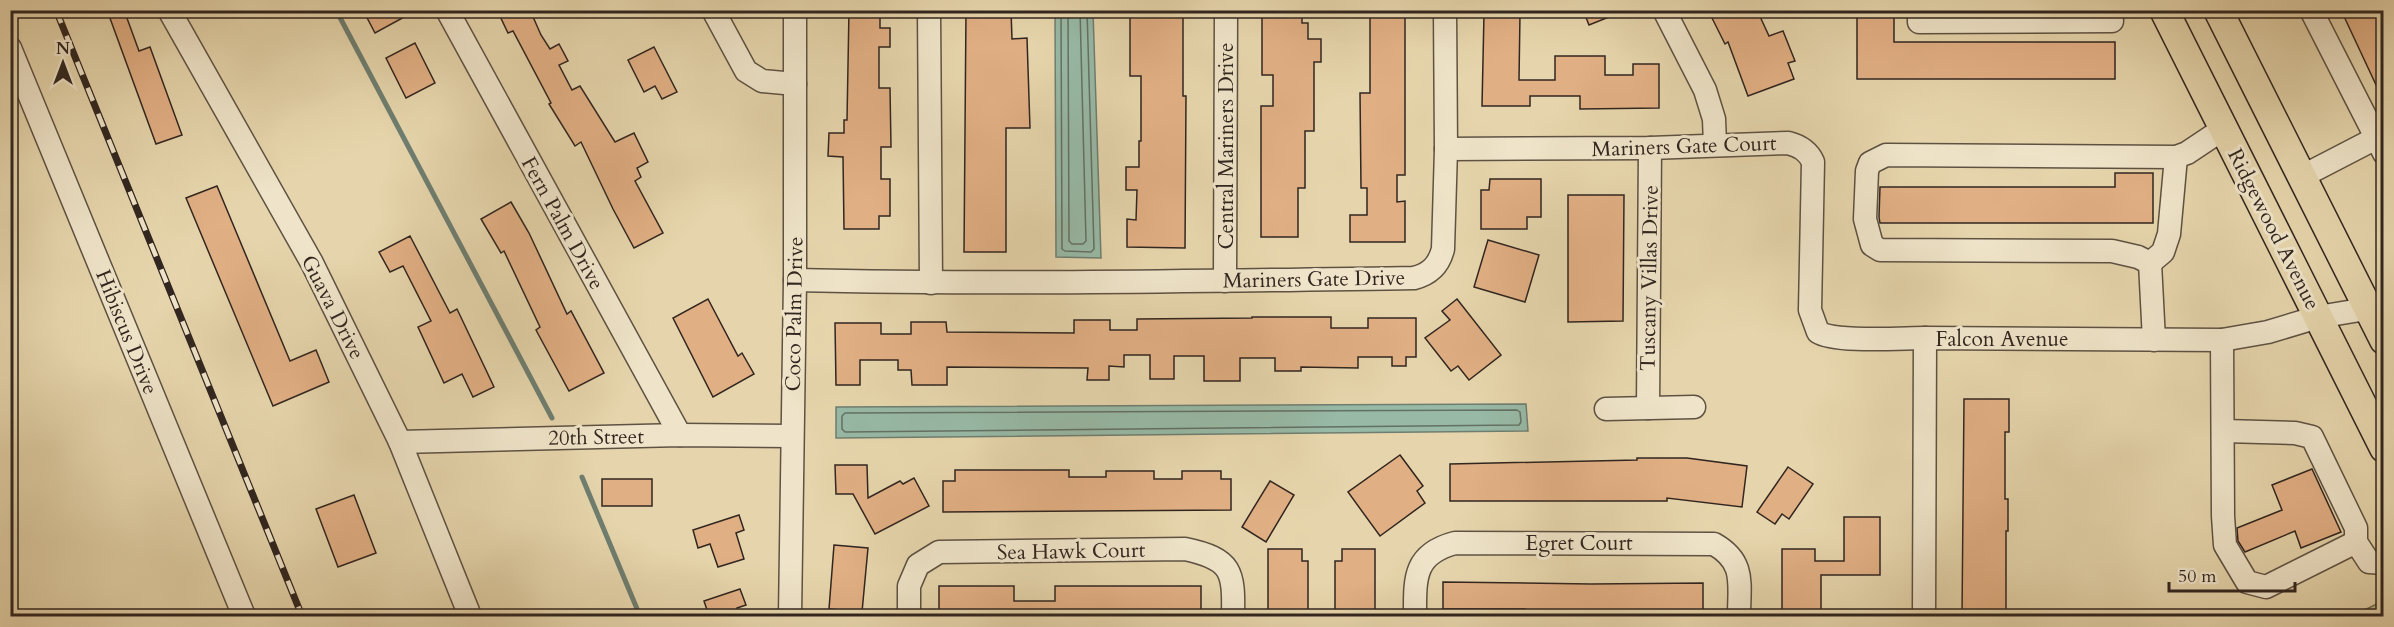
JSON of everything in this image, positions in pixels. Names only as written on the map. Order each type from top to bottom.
[{"type":"main road","name":"Ridgewood Avenue","points":[[2164,10],[2384,448]]},
{"type":"main road","points":[[2218,10],[2301,177],[2376,307],[2384,340]]},
{"type":"street","name":"Guava Drive","points":[[169,10],[312,263],[400,442],[470,616]]},
{"type":"street","name":"Fern Palm Drive","points":[[447,10],[680,435]]},
{"type":"street","points":[[712,10],[746,70],[762,81],[795,84]]},
{"type":"street","name":"Coco Palm Drive","points":[[790,616],[795,280],[795,10]]},
{"type":"street","points":[[929,10],[931,283]]},
{"type":"street","name":"Central Mariners Drive","points":[[1225,281],[1226,10]]},
{"type":"street","name":"Mariners Gate Drive","points":[[795,280],[931,283],[1225,281],[1414,278],[1428,273],[1437,265],[1443,249],[1446,149],[1445,10]]},
{"type":"street","points":[[1664,10],[1705,90],[1714,120],[1715,145]]},
{"type":"street","points":[[1919,10],[1919,22],[2112,21],[2108,10]]},
{"type":"street","points":[[2301,177],[2381,142],[2311,10]]},
{"type":"street","name":"Hibiscus Drive","points":[[10,48],[244,616]]},
{"type":"street","points":[[2150,262],[2112,251],[1880,250],[1872,245],[1865,219],[1867,171],[1870,164],[1886,155],[2176,157],[2187,153],[2223,129]]},
{"type":"street","name":"Mariners Gate Court","points":[[1446,149],[1650,148],[1788,143],[1801,147],[1809,154],[1813,162],[1810,310],[1818,332],[1827,336],[1854,338],[1925,338]]},
{"type":"street","name":"Tuscany Villas Drive","points":[[1648,408],[1650,148]]},
{"type":"street","points":[[2150,262],[2163,252],[2169,234],[2176,157]]},
{"type":"street","points":[[2150,262],[2154,340]]},
{"type":"street","name":"Falcon Avenue","points":[[1924,616],[1925,338],[2222,340],[2268,333],[2318,317],[2376,307]]},
{"type":"street","points":[[2222,340],[2225,545],[2247,582],[2266,587],[2356,542]]},
{"type":"street","points":[[1606,409],[1694,407]]},
{"type":"street","points":[[2224,431],[2295,433],[2312,437],[2356,528],[2356,542],[2369,562],[2384,563]]},
{"type":"street","name":"20th Street","points":[[400,442],[680,435],[792,436]]},
{"type":"street","name":"Egret Court","points":[[1415,616],[1415,583],[1419,567],[1431,552],[1455,543],[1714,544],[1729,553],[1737,567],[1738,616]]},
{"type":"street","name":"Sea Hawk Court","points":[[909,616],[909,585],[918,565],[939,552],[1185,549],[1210,554],[1228,568],[1233,588],[1233,616]]},
{"type":"green space","points":[[2383,601],[2383,616],[2352,616]]},
{"type":"water","points":[[1055,11],[1093,11],[1101,258],[1056,257]]},
{"type":"water","points":[[1526,404],[1528,431],[836,438],[836,407]]},
{"type":"building","points":[[107,10],[124,10],[139,51],[150,47],[182,135],[156,144]]},
{"type":"building","points":[[363,10],[417,10],[375,33]]},
{"type":"building","points":[[497,10],[530,10],[550,49],[559,44],[568,61],[559,65],[572,90],[580,86],[615,142],[634,133],[648,162],[637,168],[641,177],[635,181],[663,233],[634,248],[581,142],[575,146],[549,104],[551,103],[513,31],[508,33]]},
{"type":"building","points":[[849,10],[880,10],[880,28],[890,28],[890,47],[879,47],[879,88],[890,88],[891,147],[881,147],[881,179],[890,179],[890,216],[879,216],[879,229],[844,229],[843,157],[828,156],[829,133],[844,133],[844,120],[847,120]]},
{"type":"building","points":[[966,10],[1011,10],[1012,39],[1027,38],[1030,128],[1006,128],[1006,252],[964,252]]},
{"type":"building","points":[[1130,10],[1183,10],[1183,96],[1186,96],[1185,248],[1127,247],[1127,219],[1136,220],[1137,190],[1126,190],[1126,167],[1139,167],[1139,141],[1141,141],[1141,76],[1130,76]]},
{"type":"building","points":[[1262,10],[1302,10],[1302,23],[1308,23],[1308,39],[1321,39],[1321,62],[1314,62],[1314,131],[1305,131],[1305,188],[1298,188],[1298,237],[1261,237],[1261,106],[1273,106],[1273,75],[1262,75]]},
{"type":"building","points":[[1370,10],[1405,10],[1405,175],[1397,175],[1397,202],[1405,201],[1405,242],[1350,242],[1350,215],[1367,215],[1367,188],[1361,188],[1360,93],[1370,93]]},
{"type":"building","points":[[1583,10],[1624,10],[1624,11],[1589,25]]},
{"type":"building","points":[[1708,10],[1757,10],[1769,36],[1783,31],[1795,61],[1788,63],[1794,79],[1748,96],[1728,42],[1725,44]]},
{"type":"building","points":[[1857,10],[1894,10],[1894,42],[2115,42],[2115,79],[1857,79]]},
{"type":"building","points":[[2341,10],[2384,10],[2384,102]]},
{"type":"building","points":[[1484,14],[1520,14],[1519,80],[1555,80],[1555,56],[1605,56],[1605,75],[1633,75],[1633,64],[1659,64],[1659,108],[1580,109],[1580,96],[1530,96],[1530,106],[1482,106]]},
{"type":"building","points":[[415,43],[435,83],[406,98],[386,58]]},
{"type":"building","points":[[654,47],[677,92],[662,99],[655,86],[644,92],[628,60]]},
{"type":"building","points":[[2115,173],[2153,173],[2153,223],[1880,223],[1880,187],[2115,187]]},
{"type":"building","points":[[1490,179],[1541,179],[1541,217],[1527,217],[1527,229],[1481,229],[1481,190],[1489,190]]},
{"type":"building","points":[[217,186],[290,361],[316,350],[329,382],[273,406],[186,198]]},
{"type":"building","points":[[1568,195],[1624,195],[1623,321],[1568,322]]},
{"type":"building","points":[[511,202],[529,233],[567,314],[571,311],[604,373],[569,391],[536,330],[540,327],[504,251],[501,253],[481,219]]},
{"type":"building","points":[[410,236],[450,313],[457,309],[494,387],[473,397],[462,374],[444,383],[418,327],[431,321],[403,266],[390,272],[379,252]]},
{"type":"building","points":[[1488,240],[1539,255],[1525,302],[1474,287]]},
{"type":"building","points":[[708,299],[738,356],[742,353],[754,374],[713,397],[673,318]]},
{"type":"building","points":[[1457,299],[1501,355],[1469,380],[1458,366],[1451,371],[1425,338],[1450,320],[1442,311]]},
{"type":"building","points":[[1331,317],[1331,328],[1368,328],[1368,318],[1416,318],[1416,357],[1406,357],[1406,366],[1392,366],[1392,357],[1358,357],[1358,368],[1301,367],[1301,371],[1275,371],[1275,358],[1240,358],[1240,381],[1204,381],[1204,356],[1174,356],[1174,379],[1150,379],[1150,355],[1124,355],[1124,367],[1109,366],[1109,380],[1087,380],[1088,368],[947,367],[947,385],[912,385],[911,370],[898,370],[898,360],[860,360],[860,385],[836,385],[835,323],[881,323],[881,334],[911,334],[911,322],[946,322],[947,332],[1074,333],[1074,320],[1110,320],[1110,330],[1137,330],[1137,319]]},
{"type":"building","points":[[1964,399],[2009,399],[2009,432],[2005,432],[2005,499],[2008,499],[2006,616],[1962,616]]},
{"type":"building","points":[[1400,455],[1423,486],[1417,491],[1425,503],[1380,536],[1348,492]]},
{"type":"building","points":[[1637,458],[1687,458],[1747,466],[1742,507],[1667,498],[1667,501],[1450,501],[1450,464],[1637,460]]},
{"type":"building","points":[[835,465],[867,465],[868,498],[900,481],[903,484],[914,478],[929,506],[875,534],[853,494],[836,494]]},
{"type":"building","points":[[1788,467],[1813,484],[1789,519],[1782,514],[1775,524],[1757,512]]},
{"type":"building","points":[[2312,469],[2341,532],[2301,548],[2295,531],[2245,552],[2238,541],[2237,528],[2282,510],[2272,485]]},
{"type":"building","points":[[955,470],[1069,470],[1069,477],[1106,477],[1106,471],[1154,471],[1154,479],[1182,479],[1182,471],[1221,471],[1221,479],[1231,479],[1231,510],[943,512],[943,481],[955,481]]},
{"type":"building","points":[[602,479],[652,479],[652,506],[602,506]]},
{"type":"building","points":[[1270,481],[1294,495],[1266,542],[1242,527]]},
{"type":"building","points":[[354,495],[376,553],[338,567],[316,509]]},
{"type":"building","points":[[739,515],[744,530],[736,533],[744,559],[718,567],[710,544],[698,548],[693,530]]},
{"type":"building","points":[[1844,517],[1880,517],[1880,575],[1821,575],[1821,613],[1782,613],[1782,549],[1815,549],[1815,561],[1844,561]]},
{"type":"building","points":[[834,545],[868,548],[862,612],[829,609]]},
{"type":"building","points":[[1268,549],[1302,549],[1302,561],[1308,561],[1308,614],[1268,614]]},
{"type":"building","points":[[1342,549],[1375,549],[1375,610],[1335,610],[1335,561],[1342,561]]},
{"type":"building","points":[[1443,582],[1703,583],[1703,614],[1525,616],[1525,609],[1443,609]]},
{"type":"building","points":[[939,586],[1014,586],[1014,601],[1055,601],[1055,586],[1201,586],[1201,616],[939,616]]},
{"type":"building","points":[[740,589],[746,605],[737,608],[740,616],[709,616],[704,601]]},
{"type":"waterway","points":[[336,10],[552,418]]},
{"type":"waterway","points":[[582,477],[640,616]]},
{"type":"railway","points":[[56,10],[302,616]]}]
